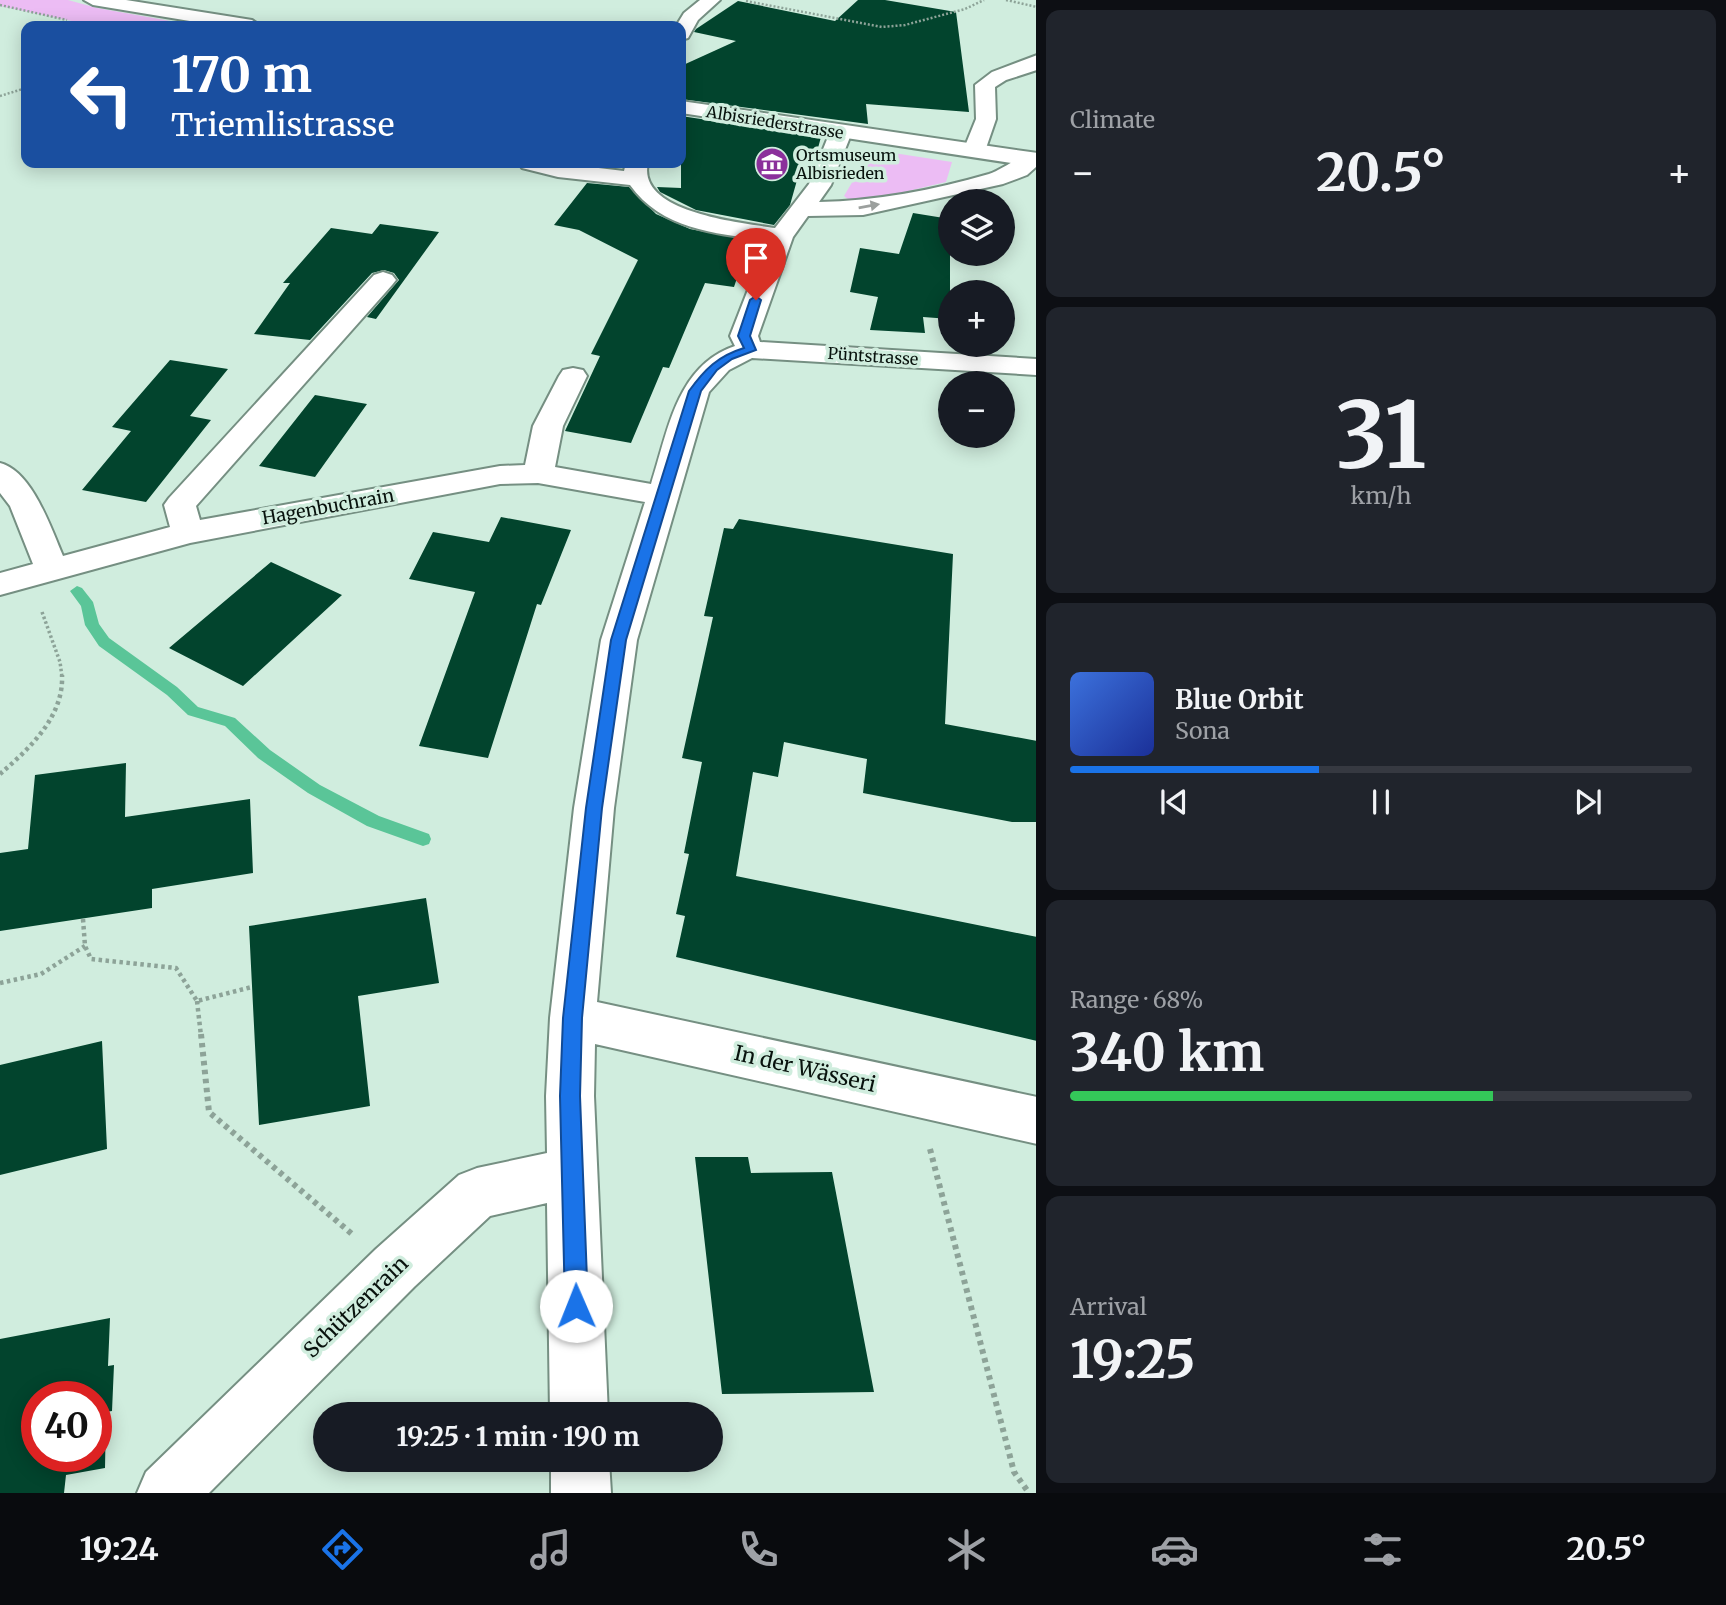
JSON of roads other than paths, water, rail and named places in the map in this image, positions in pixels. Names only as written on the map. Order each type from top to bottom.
[{"type":"street","points":[[93,0],[221,21]]},
{"type":"street","points":[[686,25],[690,17],[711,0]]},
{"type":"street","points":[[974,151],[986,119],[985,85],[997,74],[1036,62]]},
{"type":"street","name":"Albisriederstrasse","points":[[686,108],[1034,160]]},
{"type":"street","points":[[579,1402],[570,1096],[572,1018],[594,808],[619,640],[661,495],[695,391],[713,368],[728,356],[750,350],[744,336],[781,236],[820,185],[842,132]]},
{"type":"street","points":[[801,209],[876,206],[995,179],[1019,170],[1034,160]]},
{"type":"street","points":[[550,168],[637,171],[658,204],[678,214],[781,236]]},
{"type":"street","points":[[188,533],[180,505],[383,280]]},
{"type":"street","name":"Püntstrasse","points":[[750,350],[1036,367]]},
{"type":"street","points":[[538,474],[548,426],[573,376]]},
{"type":"street","points":[[0,472],[25,504],[52,569]]},
{"type":"street","name":"Hagenbuchrain","points":[[0,583],[188,533],[500,475],[538,474],[661,495]]},
{"type":"street","name":"In der Wässeri","points":[[572,1018],[1036,1121]]},
{"type":"street","name":"Schützenrain","points":[[167,1493],[395,1268],[477,1193],[573,1172]]},
{"type":"street","points":[[580,1472],[581,1493]]},
{"type":"waterway","points":[[77,591],[88,605],[92,625],[104,642],[172,691],[193,711],[230,722],[264,754],[314,789],[373,821],[423,839]]},
{"type":"place","name":"Ortsmuseum Albisrieden","points":[[772,164]]}]
